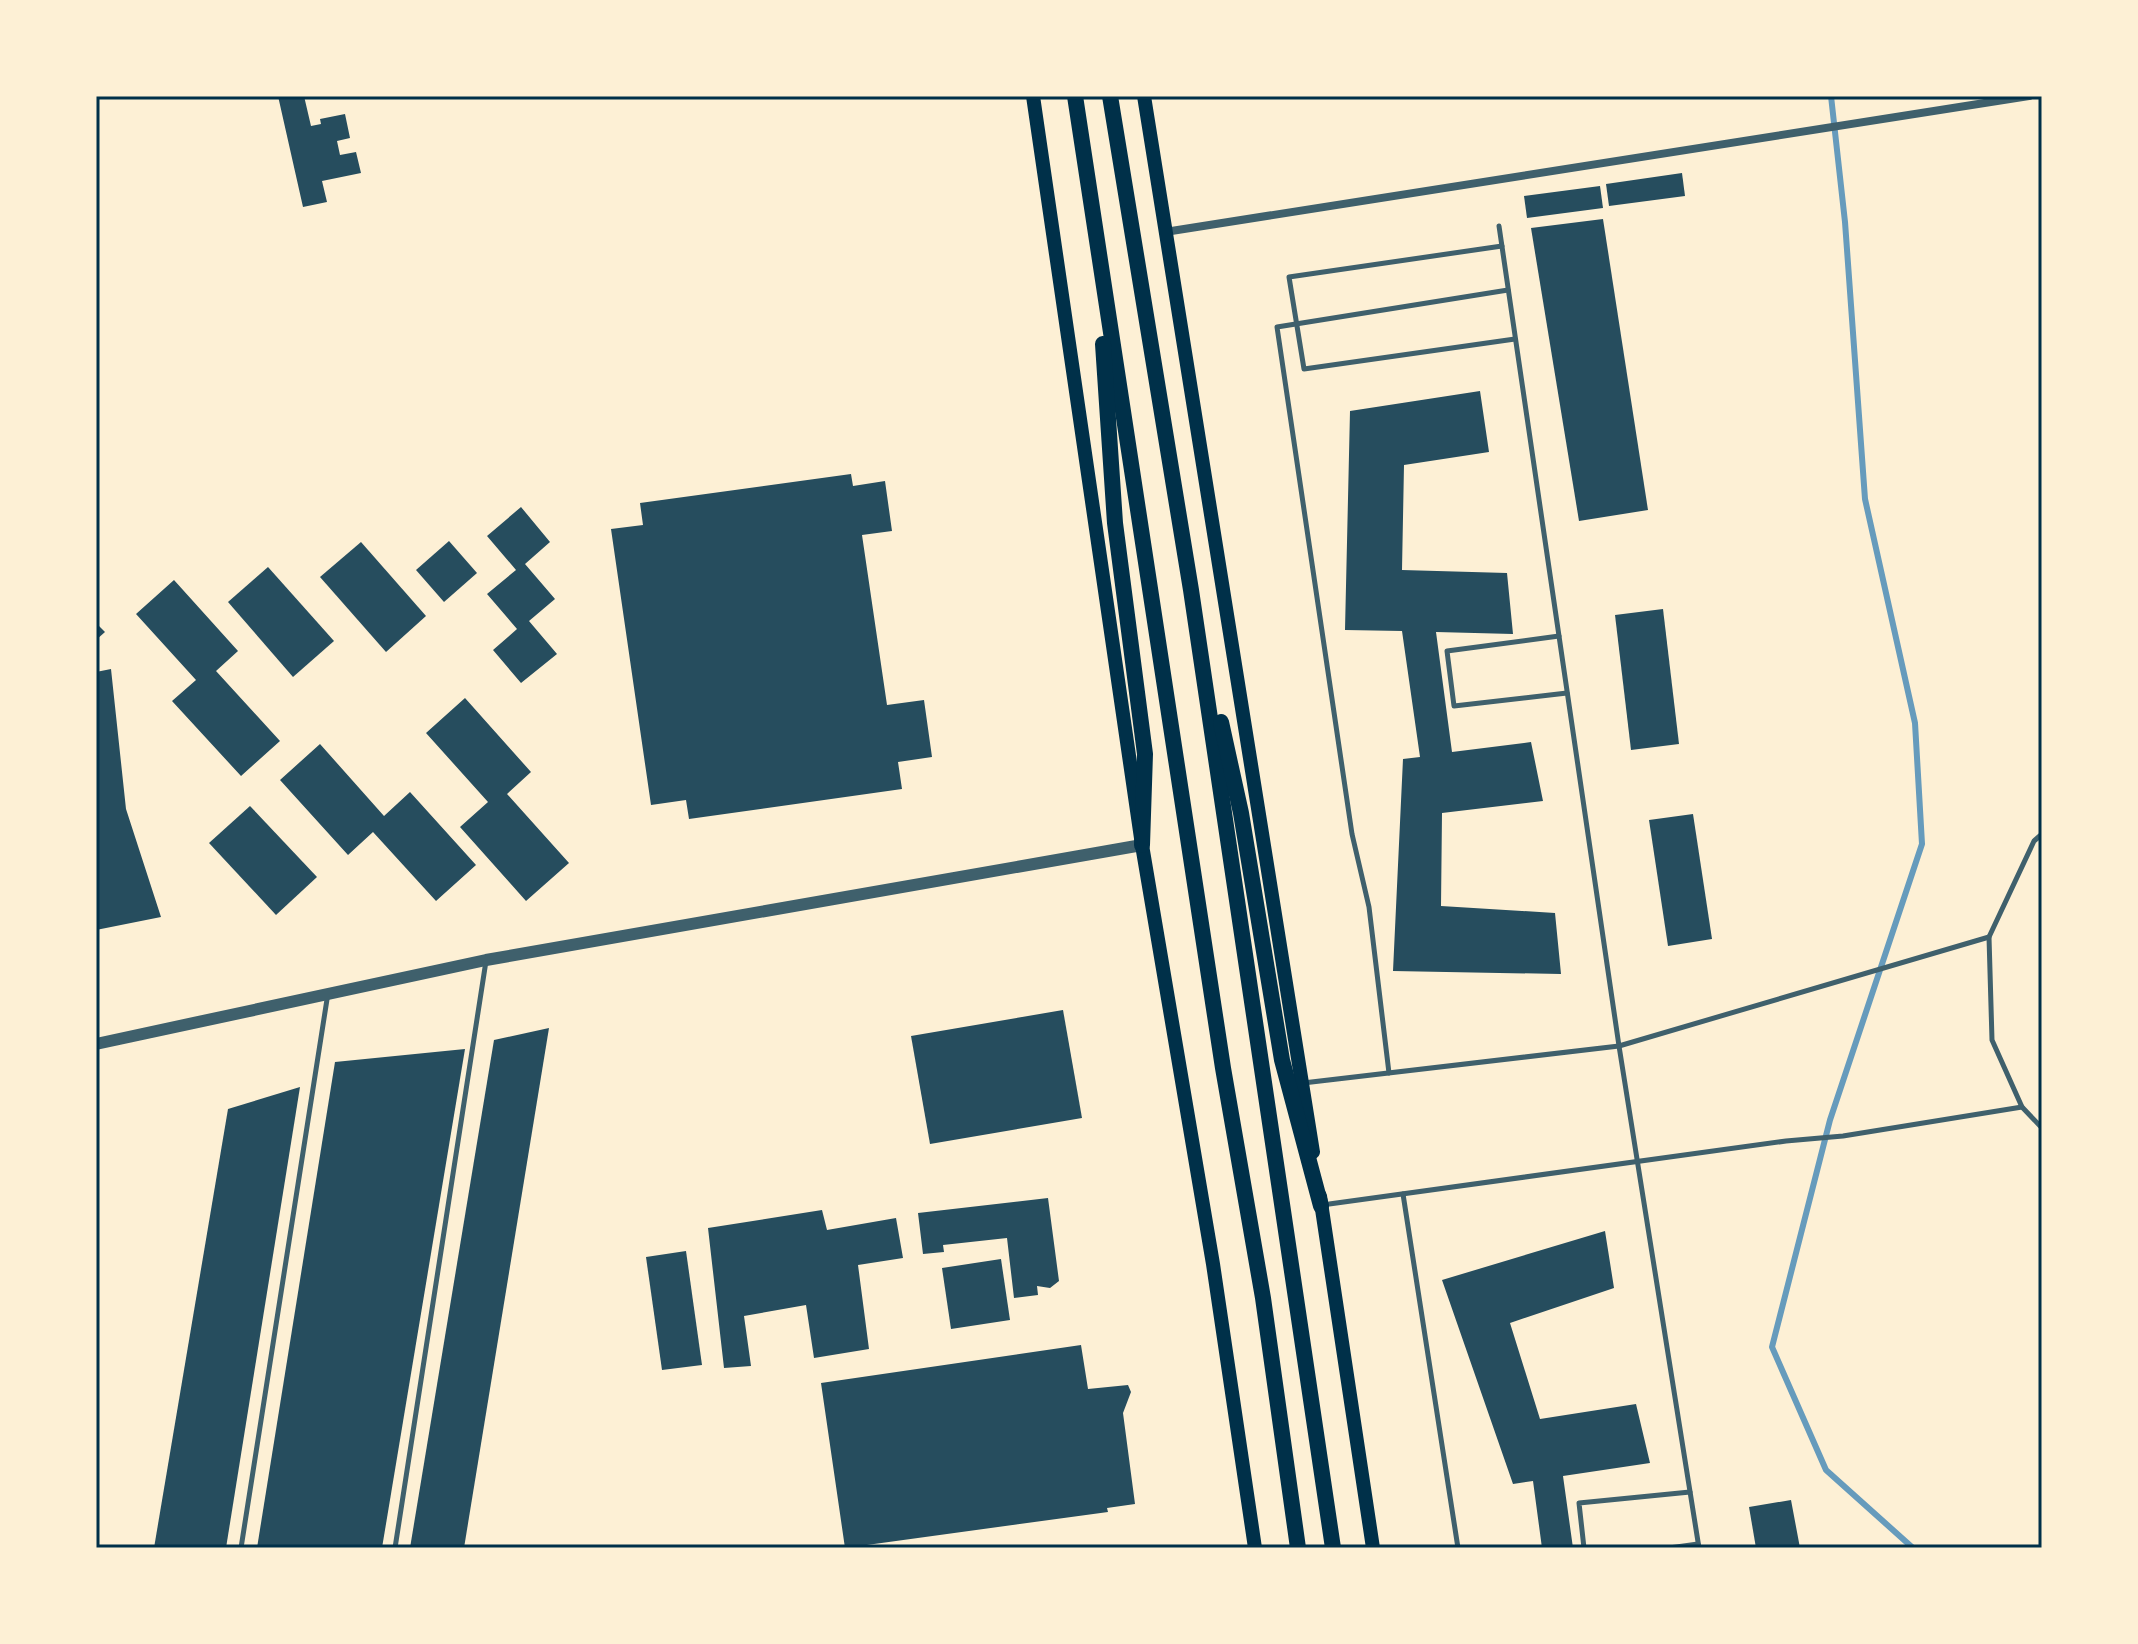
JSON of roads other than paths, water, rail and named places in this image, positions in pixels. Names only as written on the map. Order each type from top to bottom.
[{"type":"highway","points":[[1075,96],[1223,1068],[1263,1298],[1298,1548]]},
{"type":"highway","points":[[1110,96],[1191,590],[1333,1548]]},
{"type":"highway","points":[[1096,231],[1115,523],[1145,754],[1142,845]]},
{"type":"highway","points":[[1191,590],[1241,813],[1282,1060],[1321,1206]]},
{"type":"main road","points":[[1033,96],[1142,845],[1213,1264],[1255,1548]]},
{"type":"main road","points":[[1144,96],[1373,1548]]},
{"type":"street","points":[[1165,232],[2029,96]]},
{"type":"street","points":[[96,1044],[486,960],[1142,845]]},
{"type":"lane","points":[[1499,226],[1619,1046],[1698,1546],[1669,1548]]},
{"type":"lane","points":[[1502,246],[1289,277],[1304,369],[1515,339]]},
{"type":"lane","points":[[1389,1073],[1369,907],[1352,834],[1277,327],[1508,290]]},
{"type":"lane","points":[[1559,636],[1447,651],[1454,706],[1567,693]]},
{"type":"lane","points":[[2042,834],[2034,841],[1989,937],[1992,1040],[2022,1107],[2042,1128]]},
{"type":"lane","points":[[1302,1083],[1619,1046],[1914,962],[1989,937]]},
{"type":"lane","points":[[395,1548],[486,960]]},
{"type":"lane","points":[[241,1548],[329,992]]},
{"type":"lane","points":[[1321,1206],[1786,1141],[1843,1136],[2022,1107]]},
{"type":"lane","points":[[1403,1194],[1458,1548]]},
{"type":"lane","points":[[1584,1548],[1579,1503],[1690,1492]]},
{"type":"waterway","points":[[1831,96],[1845,222],[1865,499],[1915,723],[1922,844],[1830,1120],[1772,1347],[1826,1470],[1913,1548]]}]
